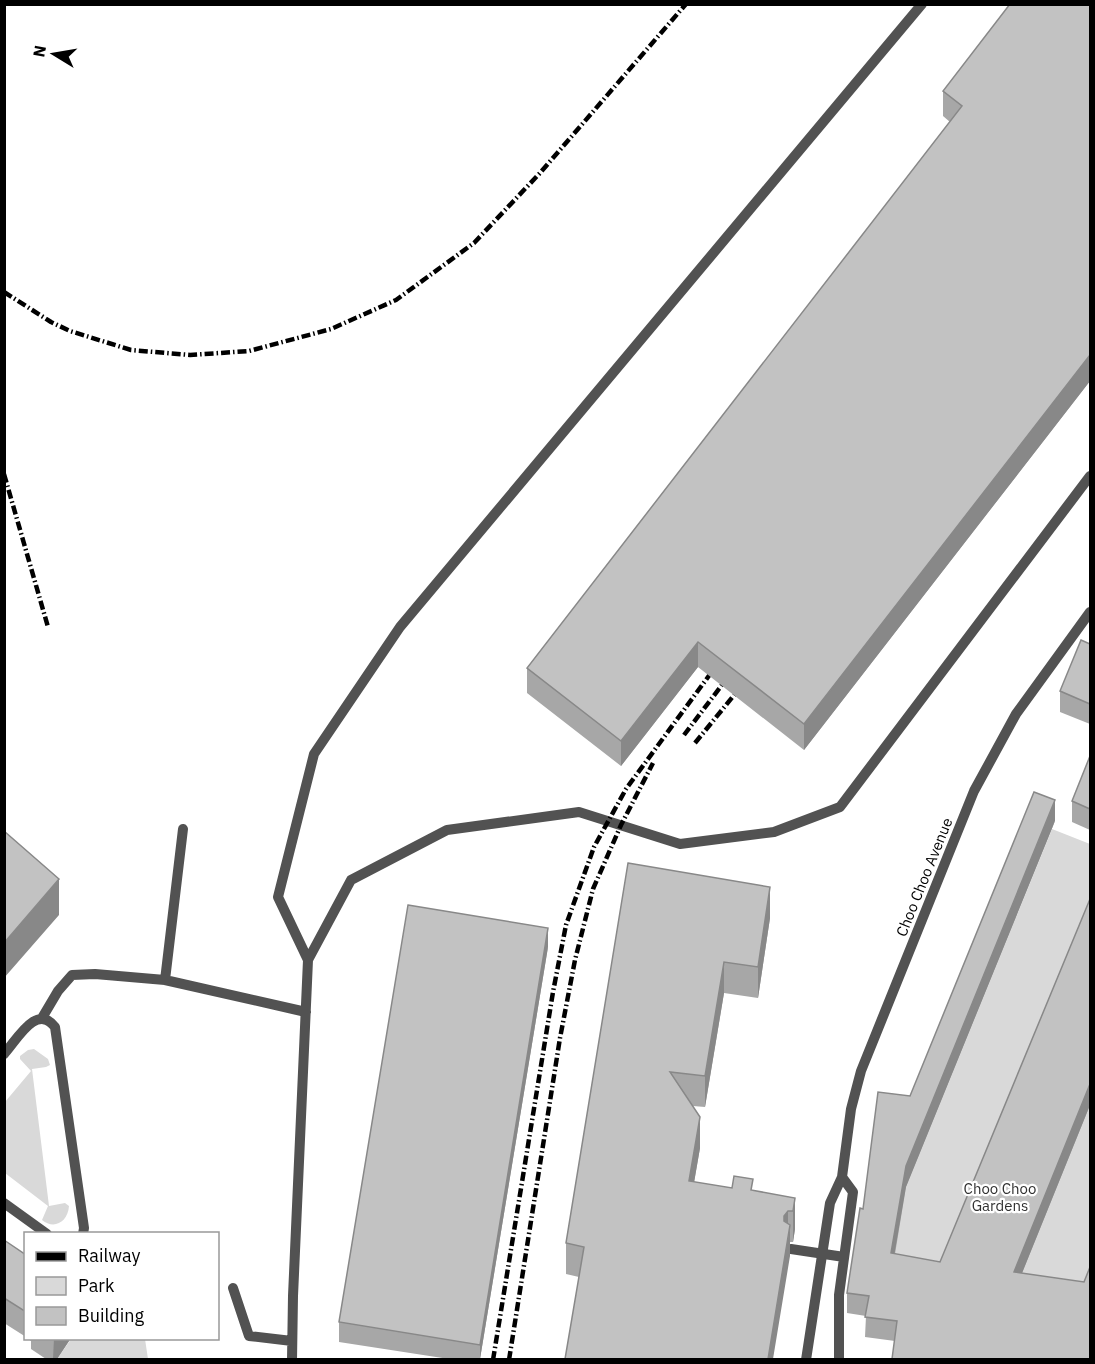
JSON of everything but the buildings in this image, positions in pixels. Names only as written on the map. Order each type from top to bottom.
[{"type":"lane","points":[[308,960],[278,897],[314,754],[400,627],[922,4]]},
{"type":"lane","points":[[292,1359],[293,1284],[308,960],[351,880],[447,830],[579,812],[680,844],[774,832],[840,807],[1090,476]]},
{"type":"lane","name":"Choo Choo Avenue","points":[[806,1359],[830,1203],[842,1178],[852,1106],[861,1071],[974,791],[1016,714],[1090,612]]},
{"type":"lane","points":[[165,980],[183,829]]},
{"type":"lane","points":[[42,1018],[58,991],[72,975],[96,974],[165,980],[306,1012]]},
{"type":"lane","points":[[4,1054],[34,1020],[42,1018],[49,1020],[54,1027],[83,1232]]},
{"type":"lane","name":"Choo Choo Avenue","points":[[839,1359],[839,1295],[853,1192],[842,1178]]},
{"type":"lane","points":[[4,1203],[46,1232]]},
{"type":"lane","points":[[791,1249],[844,1257]]},
{"type":"lane","points":[[232,1288],[249,1336],[292,1341]]},
{"type":"green space","name":"Choo Choo Gardens","points":[[1052,829],[1090,844],[1090,1287],[891,1274],[906,1187]]},
{"type":"green space","points":[[34,1049],[48,1059],[50,1065],[32,1069],[49,1206],[65,1203],[69,1206],[66,1216],[56,1224],[42,1220],[48,1206],[5,1173],[5,1102],[31,1071],[20,1056]]},
{"type":"green space","points":[[70,1340],[145,1340],[148,1359],[57,1359]]},
{"type":"railway","points":[[4,292],[51,322],[70,331],[131,350],[190,355],[249,351],[331,329],[396,300],[474,243],[540,173],[686,4]]},
{"type":"railway","points":[[4,474],[48,627]]},
{"type":"railway","points":[[493,1360],[566,925],[594,847],[626,789],[719,662]]},
{"type":"railway","points":[[684,735],[731,673]]},
{"type":"railway","points":[[695,743],[744,683]]},
{"type":"railway","points":[[509,1360],[560,1038],[575,960],[593,889],[621,825],[653,763]]}]
